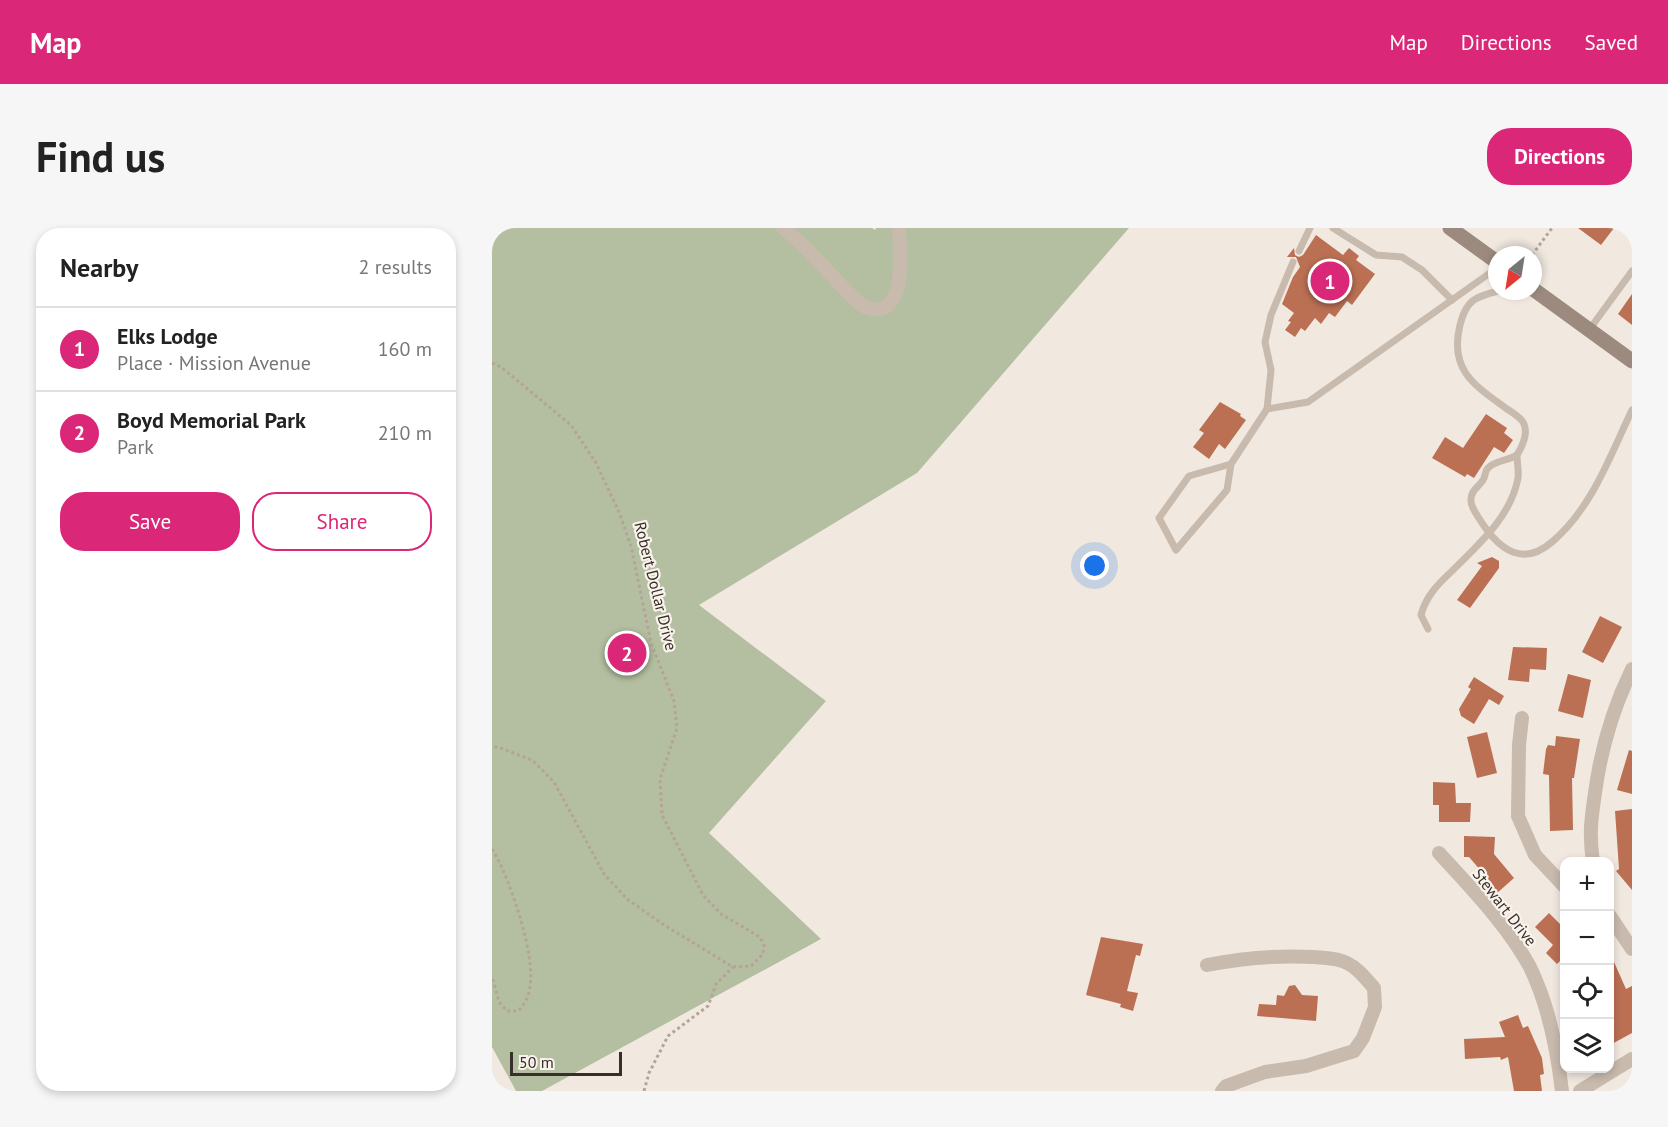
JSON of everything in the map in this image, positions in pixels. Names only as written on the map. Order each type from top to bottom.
[{"type":"street","points":[[783,228],[798,239],[854,299],[865,307],[878,310],[888,306],[895,298],[899,284],[899,228]]},
{"type":"street","points":[[1450,228],[1488,255]]},
{"type":"street","points":[[1542,296],[1632,362]]},
{"type":"street","points":[[1592,857],[1589,836],[1600,755],[1608,726],[1632,669]]},
{"type":"street","points":[[1522,718],[1519,745],[1518,816],[1535,855],[1560,882]]},
{"type":"street","name":"Stewart Drive","points":[[1439,853],[1499,921],[1530,968],[1547,1011],[1558,1058],[1562,1091]]},
{"type":"street","points":[[1614,922],[1632,949]]},
{"type":"street","points":[[1207,965],[1278,955],[1322,958],[1346,962],[1358,970],[1374,988],[1375,1007],[1363,1038],[1354,1051],[1306,1066],[1265,1072],[1226,1086],[1222,1091]]},
{"type":"street","points":[[1580,1091],[1632,1059]]},
{"type":"lane","points":[[1299,251],[1310,228]]},
{"type":"lane","points":[[1333,228],[1376,255],[1402,257],[1422,270],[1452,300]]},
{"type":"lane","points":[[1231,464],[1189,476],[1159,518],[1176,550],[1227,490],[1231,464],[1267,409],[1271,370],[1265,342],[1271,315],[1293,262]]},
{"type":"lane","points":[[1589,330],[1632,271]]},
{"type":"lane","points":[[1267,409],[1308,402],[1488,274]]},
{"type":"lane","points":[[1428,628],[1421,615],[1424,602],[1438,584],[1489,534],[1512,496],[1518,477],[1517,455],[1524,439],[1524,424],[1518,416],[1489,396],[1467,375],[1458,360],[1456,348],[1464,309],[1474,299],[1488,294]]},
{"type":"lane","points":[[1517,455],[1495,463],[1487,469],[1484,480],[1470,497],[1472,506],[1494,541],[1520,555],[1534,554],[1551,543],[1570,524],[1584,505],[1632,410]]},
{"type":"path","points":[[1539,246],[1552,228]]},
{"type":"path","name":"Robert Dollar Drive","points":[[492,363],[571,425],[596,463],[619,512],[631,546],[651,643],[674,702],[677,728],[660,779],[662,815],[703,895],[722,914],[760,937],[764,945],[763,954],[751,966],[734,967]]},
{"type":"path","points":[[492,747],[498,747],[532,760],[554,782],[604,874],[627,899],[664,925],[734,967],[716,984],[708,1006],[668,1036],[649,1073],[644,1091]]},
{"type":"path","points":[[492,849],[500,862],[512,894],[527,948],[531,985],[524,1005],[518,1011],[507,1011],[499,1002],[492,976]]},
{"type":"green space","points":[[492,228],[872,228],[875,230],[876,228],[1129,228],[917,473],[699,605],[826,701],[709,833],[821,939],[542,1091],[516,1091],[492,1047]]},
{"type":"building","points":[[1578,228],[1614,228],[1601,245]]},
{"type":"building","points":[[1316,235],[1343,255],[1349,248],[1359,256],[1356,260],[1375,274],[1352,305],[1347,301],[1335,317],[1329,313],[1321,324],[1315,318],[1305,331],[1301,328],[1295,337],[1285,330],[1294,313],[1282,304],[1293,277],[1300,267],[1296,257],[1287,257],[1294,248],[1295,255],[1299,257],[1303,255]]},
{"type":"building","points":[[1632,294],[1632,325],[1618,314]]},
{"type":"building","points":[[1220,402],[1241,414],[1240,416],[1246,420],[1225,449],[1219,444],[1209,459],[1193,447],[1204,433],[1199,430]]},
{"type":"building","points":[[1486,414],[1507,428],[1504,433],[1513,440],[1504,453],[1494,447],[1474,478],[1467,474],[1465,477],[1432,458],[1445,437],[1463,448]]},
{"type":"building","points":[[1492,557],[1499,561],[1499,568],[1470,608],[1457,600],[1482,566],[1477,563]]},
{"type":"building","points":[[1600,616],[1622,627],[1603,663],[1582,652]]},
{"type":"building","points":[[1513,647],[1547,648],[1546,670],[1530,669],[1529,682],[1508,680]]},
{"type":"building","points":[[1568,674],[1591,680],[1583,718],[1558,711]]},
{"type":"building","points":[[1474,677],[1504,696],[1499,705],[1489,699],[1474,724],[1461,716],[1459,709],[1471,689],[1468,687]]},
{"type":"building","points":[[1487,732],[1497,773],[1477,778],[1467,737]]},
{"type":"building","points":[[1556,736],[1580,739],[1574,778],[1572,778],[1573,830],[1550,831],[1549,775],[1543,774],[1546,749],[1548,745],[1555,746]]},
{"type":"building","points":[[1629,750],[1632,751],[1632,794],[1617,790]]},
{"type":"building","points":[[1433,782],[1455,783],[1456,803],[1471,803],[1470,822],[1439,822],[1439,805],[1433,805]]},
{"type":"building","points":[[1632,809],[1632,890],[1616,871],[1619,869],[1615,811]]},
{"type":"building","points":[[1464,836],[1495,837],[1494,854],[1514,878],[1496,894],[1485,881],[1488,879],[1469,857],[1464,857]]},
{"type":"building","points":[[1549,913],[1560,924],[1560,961],[1557,964],[1546,953],[1553,945],[1535,927]]},
{"type":"building","points":[[1101,937],[1143,944],[1140,956],[1136,955],[1127,991],[1138,993],[1133,1011],[1120,1007],[1121,1004],[1086,995]]},
{"type":"building","points":[[1614,962],[1626,989],[1632,986],[1632,1033],[1614,1043]]},
{"type":"building","points":[[1295,985],[1302,995],[1318,996],[1316,1021],[1257,1016],[1259,1004],[1276,1005],[1277,995],[1284,996],[1289,986]]},
{"type":"building","points":[[1518,1015],[1523,1028],[1528,1026],[1542,1058],[1544,1074],[1540,1075],[1542,1091],[1514,1091],[1508,1057],[1501,1060],[1500,1057],[1465,1059],[1464,1039],[1505,1037],[1499,1022]]},
{"type":"place","name":"Elks Lodge","points":[[1330,281]]},
{"type":"place","name":"Boyd Memorial Park","points":[[627,653]]}]
